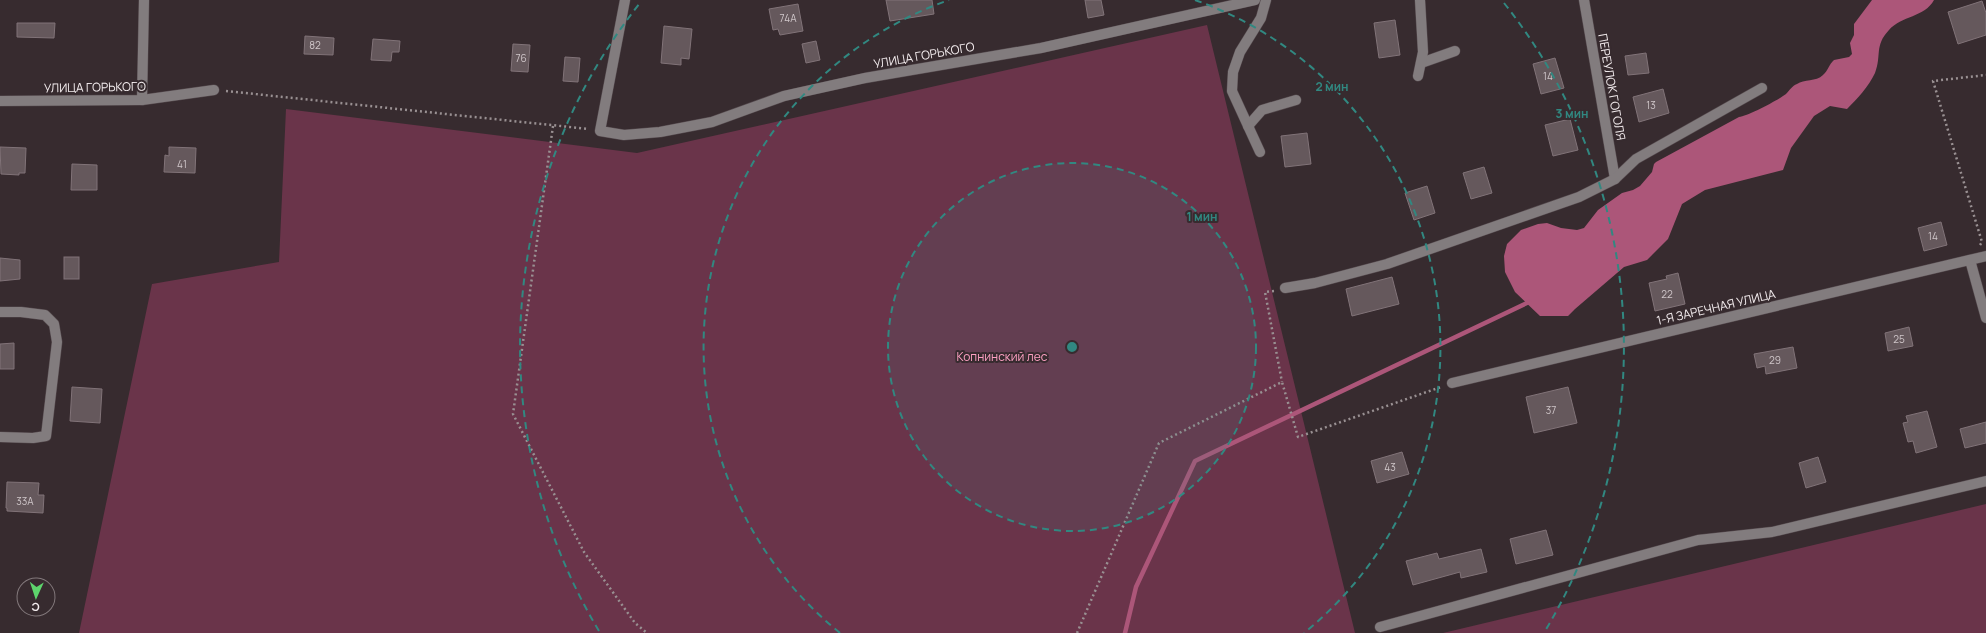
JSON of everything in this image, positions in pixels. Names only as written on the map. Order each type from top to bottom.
[{"type":"street","points":[[142,100],[144,0]]},
{"type":"street","points":[[600,131],[625,0]]},
{"type":"street","name":"УЛИЦА ГОРЬКОГО","points":[[600,131],[624,135],[660,132],[705,124],[799,93],[865,78],[1041,48],[1256,0]]},
{"type":"street","points":[[1260,152],[1237,106],[1232,91],[1233,72],[1240,52],[1261,18],[1266,0]]},
{"type":"street","points":[[1418,76],[1423,52],[1420,0]]},
{"type":"street","name":"ПЕРЕУЛОК ГОГОЛЯ","points":[[1584,0],[1614,179]]},
{"type":"street","points":[[1421,63],[1455,51]]},
{"type":"street","points":[[1285,288],[1314,283],[1387,264],[1579,197],[1614,179],[1636,160],[1762,88]]},
{"type":"street","name":"УЛИЦА ГОРЬКОГО","points":[[0,101],[142,100],[214,90]]},
{"type":"street","points":[[1248,126],[1262,110],[1296,100]]},
{"type":"street","name":"1-Я ЗАРЕЧНАЯ УЛИЦА","points":[[1452,383],[1986,256]]},
{"type":"street","points":[[1970,260],[1986,318]]},
{"type":"street","points":[[0,312],[21,312],[44,315],[54,324],[57,342],[46,436],[33,438],[0,437]]},
{"type":"street","points":[[1380,627],[1698,540],[1772,532],[1986,481]]},
{"type":"path","points":[[1970,260],[1982,242],[1933,81],[1986,75]]},
{"type":"path","points":[[214,90],[600,131]]},
{"type":"path","points":[[552,126],[513,414],[584,552],[635,623],[647,633]]},
{"type":"path","points":[[1285,288],[1265,292],[1282,382],[1298,437],[1452,383]]},
{"type":"path","points":[[1077,633],[1159,443],[1282,382]]},
{"type":"green space","name":"Копнинский лес","points":[[1207,25],[1355,633],[79,633],[152,284],[279,262],[286,109],[637,153]]},
{"type":"green space","points":[[1986,504],[1986,633],[1443,633]]},
{"type":"shaded area","points":[[1872,0],[1934,0],[1925,10],[1894,25],[1889,30],[1881,41],[1875,73],[1859,97],[1847,109],[1830,106],[1814,116],[1791,148],[1783,170],[1705,190],[1682,204],[1668,239],[1647,260],[1624,267],[1568,316],[1540,316],[1515,292],[1505,272],[1504,256],[1507,244],[1521,230],[1538,224],[1547,223],[1561,228],[1577,230],[1584,228],[1598,210],[1622,193],[1640,186],[1652,172],[1656,162],[1739,117],[1770,104],[1786,94],[1800,82],[1814,80],[1820,77],[1825,73],[1834,60],[1849,57],[1852,54],[1850,43],[1854,35],[1854,24]]},
{"type":"building","points":[[886,0],[932,0],[934,14],[890,21]]},
{"type":"building","points":[[1085,0],[1101,0],[1104,15],[1088,18]]},
{"type":"building","points":[[1982,1],[1986,13],[1986,35],[1958,44],[1948,12]]},
{"type":"building","points":[[798,4],[803,31],[780,35],[778,29],[773,30],[769,9]]},
{"type":"building","points":[[1395,20],[1400,55],[1379,58],[1374,23]]},
{"type":"building","points":[[17,23],[55,23],[54,38],[17,37]]},
{"type":"building","points":[[664,26],[692,29],[689,59],[681,58],[681,65],[661,63]]},
{"type":"building","points":[[305,36],[334,38],[333,55],[304,54]]},
{"type":"building","points":[[373,39],[400,41],[399,52],[392,52],[391,61],[371,60]]},
{"type":"building","points":[[816,41],[820,60],[806,63],[802,44]]},
{"type":"building","points":[[513,44],[530,45],[528,72],[511,71]]},
{"type":"building","points":[[1646,53],[1649,73],[1628,75],[1625,56]]},
{"type":"building","points":[[565,57],[580,58],[578,82],[563,81]]},
{"type":"building","points":[[1555,58],[1564,88],[1541,94],[1533,64]]},
{"type":"building","points":[[1663,89],[1669,113],[1639,122],[1633,97]]},
{"type":"building","points":[[1570,119],[1578,150],[1553,156],[1545,125]]},
{"type":"building","points":[[1307,133],[1311,164],[1285,167],[1281,136]]},
{"type":"building","points":[[0,147],[26,148],[25,173],[19,173],[19,175],[1,174]]},
{"type":"building","points":[[169,147],[196,148],[195,173],[164,172],[165,155],[169,156]]},
{"type":"building","points":[[72,164],[97,165],[97,190],[71,190]]},
{"type":"building","points":[[1484,167],[1492,193],[1471,199],[1463,173]]},
{"type":"building","points":[[1427,186],[1435,213],[1414,220],[1405,193]]},
{"type":"building","points":[[1941,222],[1947,245],[1924,251],[1918,228]]},
{"type":"building","points":[[64,257],[79,257],[79,279],[64,279]]},
{"type":"building","points":[[0,258],[20,260],[20,279],[0,281]]},
{"type":"building","points":[[1678,273],[1685,304],[1655,311],[1649,283],[1667,279],[1666,276]]},
{"type":"building","points":[[1392,277],[1399,304],[1352,316],[1346,289]]},
{"type":"building","points":[[1909,327],[1913,346],[1888,351],[1885,333]]},
{"type":"building","points":[[14,343],[14,369],[0,369],[0,344]]},
{"type":"building","points":[[1793,347],[1797,368],[1766,374],[1765,366],[1757,368],[1754,354]]},
{"type":"building","points":[[72,387],[102,389],[100,423],[70,421]]},
{"type":"building","points":[[1568,387],[1577,423],[1534,433],[1526,397]]},
{"type":"building","points":[[1927,411],[1937,447],[1916,453],[1913,441],[1908,442],[1903,423],[1908,422],[1906,416]]},
{"type":"building","points":[[1986,422],[1986,443],[1965,448],[1960,429]]},
{"type":"building","points":[[1402,452],[1409,474],[1377,483],[1371,461]]},
{"type":"building","points":[[1818,457],[1826,482],[1806,488],[1799,463]]},
{"type":"building","points":[[7,482],[39,483],[38,495],[44,495],[43,513],[7,511]]},
{"type":"building","points":[[1546,530],[1553,555],[1516,564],[1510,539]]},
{"type":"building","points":[[1481,549],[1487,572],[1461,578],[1460,572],[1413,585],[1406,561],[1437,553],[1439,559]]},
{"type":"waterway","points":[[1125,633],[1136,587],[1195,461],[1529,302]]}]
